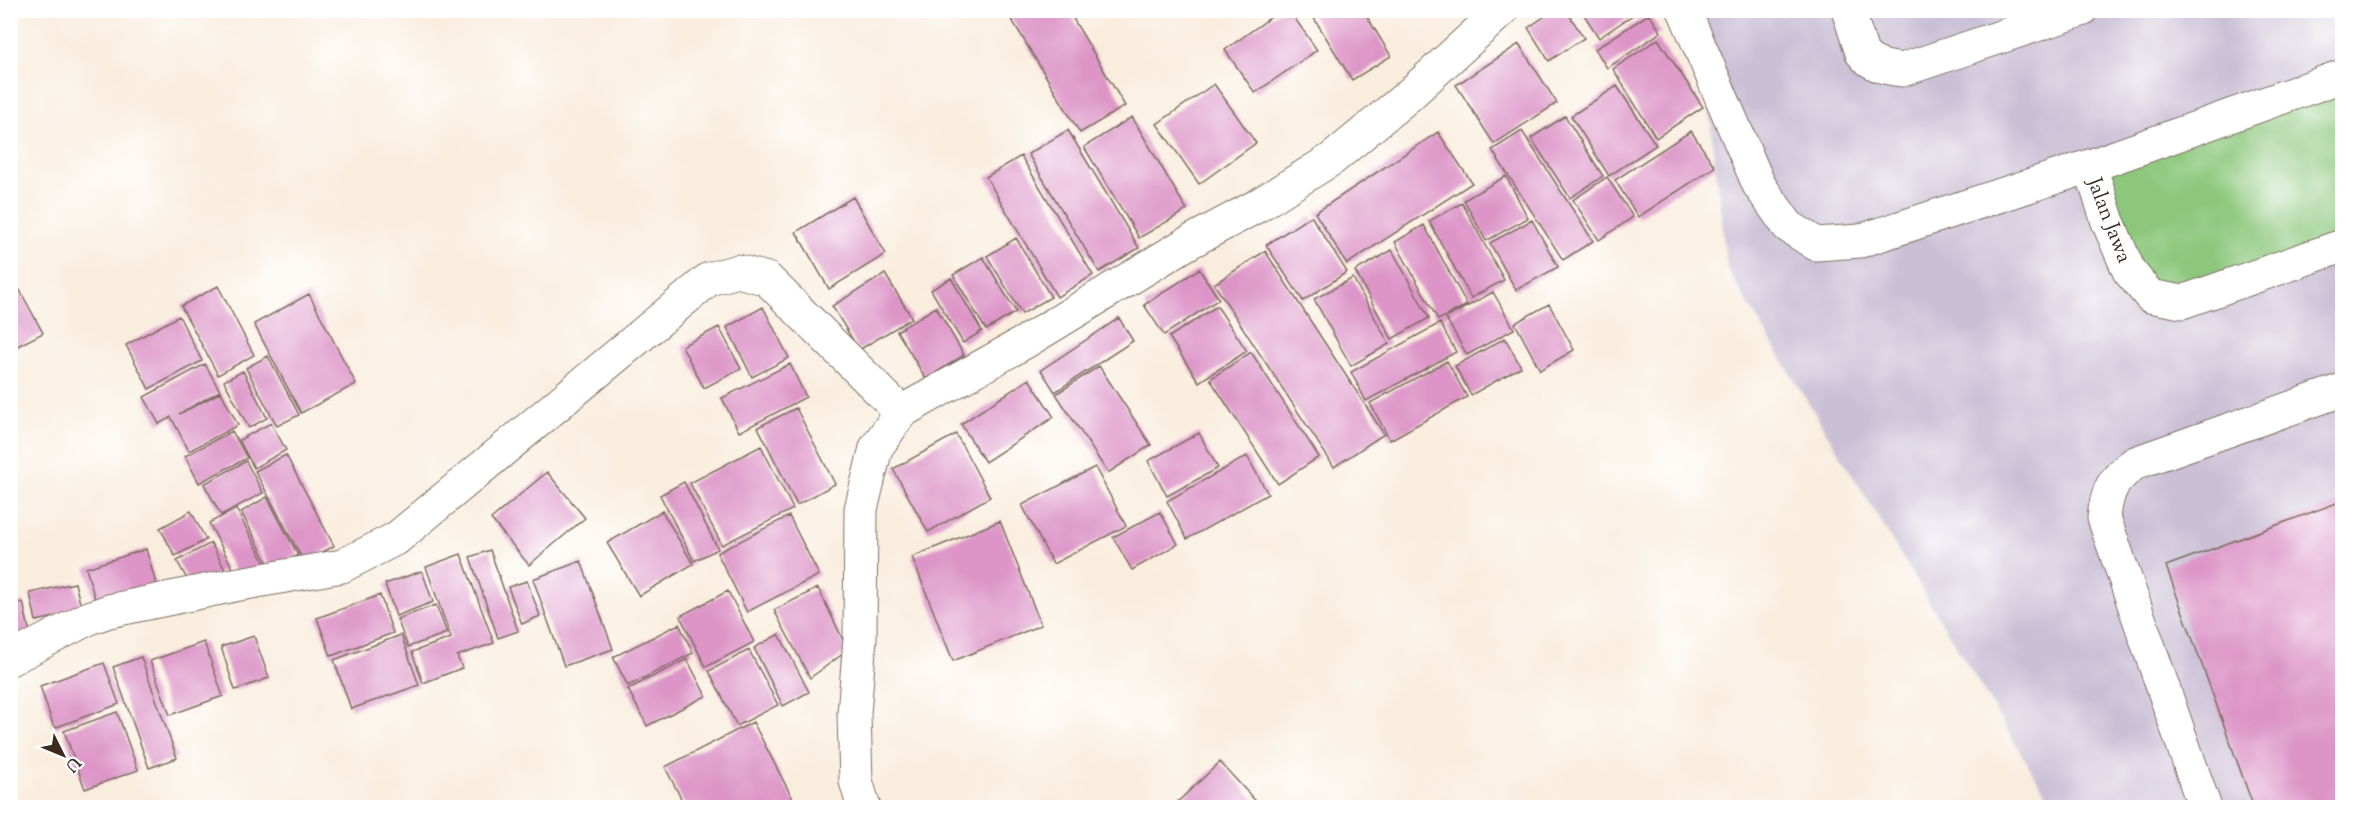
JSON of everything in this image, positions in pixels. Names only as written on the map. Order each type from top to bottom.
[{"type":"street","points":[[864,807],[856,781],[854,714],[860,638],[861,509],[876,448],[901,412],[1025,342],[1186,244],[1257,206],[1332,159],[1408,96],[1502,10]]},
{"type":"street","points":[[1684,10],[1759,185],[1788,226],[1816,244],[1860,241],[2090,166]]},
{"type":"street","points":[[1848,10],[1866,59],[1887,68],[1902,70],[2081,10]]},
{"type":"street","name":"Jalan Jawa","points":[[2343,76],[2090,166],[2108,222],[2128,271],[2150,296],[2182,302],[2343,246]]},
{"type":"street","points":[[10,659],[109,610],[342,566],[397,538],[709,279],[728,273],[738,271],[767,279],[901,412]]},
{"type":"street","points":[[2205,807],[2104,518],[2108,493],[2117,478],[2135,463],[2343,390]]},
{"type":"shaded area","points":[[1687,11],[2342,11],[2342,807],[2054,807],[1727,269],[1700,34]]},
{"type":"green space","points":[[2342,77],[2342,246],[2150,296],[2090,166]]},
{"type":"building","points":[[1006,10],[1068,10],[1125,106],[1080,133]]},
{"type":"building","points":[[1281,10],[1289,10],[1317,50],[1255,93],[1225,50]]},
{"type":"building","points":[[1309,10],[1363,10],[1391,56],[1352,80]]},
{"type":"building","points":[[1554,10],[1566,10],[1584,38],[1549,61],[1528,28]]},
{"type":"building","points":[[1581,10],[1640,10],[1599,38]]},
{"type":"building","points":[[1649,14],[1661,32],[1607,68],[1595,49]]},
{"type":"building","points":[[1658,39],[1703,107],[1656,138],[1613,69]]},
{"type":"building","points":[[1519,44],[1557,103],[1494,144],[1456,85]]},
{"type":"building","points":[[1214,84],[1256,143],[1199,184],[1157,124]]},
{"type":"building","points":[[1617,86],[1656,145],[1609,176],[1571,116]]},
{"type":"building","points":[[1565,116],[1603,176],[1570,198],[1531,138]]},
{"type":"building","points":[[1132,117],[1187,210],[1139,238],[1084,147]]},
{"type":"building","points":[[1068,130],[1139,248],[1099,272],[1028,154]]},
{"type":"building","points":[[1522,131],[1593,241],[1563,260],[1492,150]]},
{"type":"building","points":[[1691,131],[1715,167],[1638,217],[1615,180]]},
{"type":"building","points":[[1438,132],[1472,183],[1347,264],[1315,213]]},
{"type":"building","points":[[1021,156],[1093,275],[1057,297],[986,177]]},
{"type":"building","points":[[1506,176],[1528,218],[1486,241],[1464,200]]},
{"type":"building","points":[[1607,177],[1633,217],[1599,240],[1573,200]]},
{"type":"building","points":[[853,197],[886,254],[829,289],[796,232]]},
{"type":"building","points":[[1462,203],[1504,280],[1471,298],[1429,221]]},
{"type":"building","points":[[1311,216],[1347,272],[1303,301],[1266,245]]},
{"type":"building","points":[[1532,220],[1558,267],[1516,290],[1490,243]]},
{"type":"building","points":[[1424,225],[1467,305],[1438,320],[1395,242]]},
{"type":"building","points":[[1016,238],[1051,297],[1022,314],[987,256]]},
{"type":"building","points":[[1392,250],[1429,318],[1392,339],[1355,271]]},
{"type":"building","points":[[1265,251],[1384,434],[1334,467],[1214,284]]},
{"type":"building","points":[[983,257],[1016,312],[986,330],[953,275]]},
{"type":"building","points":[[1199,269],[1219,299],[1164,335],[1144,305]]},
{"type":"building","points":[[10,272],[43,333],[10,350]]},
{"type":"building","points":[[885,274],[912,318],[859,350],[832,306]]},
{"type":"building","points":[[951,278],[982,331],[963,343],[931,290]]},
{"type":"building","points":[[1353,278],[1389,344],[1351,366],[1314,299]]},
{"type":"building","points":[[218,286],[254,355],[218,375],[181,306]]},
{"type":"building","points":[[1493,292],[1514,329],[1467,355],[1446,318]]},
{"type":"building","points":[[309,294],[356,384],[301,413],[254,324]]},
{"type":"building","points":[[1549,304],[1574,350],[1540,370],[1515,323]]},
{"type":"building","points":[[1217,306],[1247,351],[1199,382],[1169,337]]},
{"type":"building","points":[[763,307],[789,358],[752,377],[727,327]]},
{"type":"building","points":[[936,307],[964,355],[926,379],[897,331]]},
{"type":"building","points":[[179,316],[202,361],[149,389],[126,345]]},
{"type":"building","points":[[1119,318],[1133,341],[1055,392],[1041,370]]},
{"type":"building","points":[[1440,323],[1456,352],[1366,401],[1351,372]]},
{"type":"building","points":[[719,327],[741,369],[704,388],[682,346]]},
{"type":"building","points":[[1505,338],[1521,367],[1471,395],[1455,366]]},
{"type":"building","points":[[1251,352],[1319,457],[1278,484],[1210,379]]},
{"type":"building","points":[[268,356],[299,415],[277,426],[246,368]]},
{"type":"building","points":[[1447,361],[1467,397],[1390,440],[1370,403]]},
{"type":"building","points":[[205,364],[220,391],[179,414],[221,392],[238,425],[189,451],[171,417],[159,424],[144,397]]},
{"type":"building","points":[[790,364],[806,397],[739,432],[722,398]]},
{"type":"building","points":[[1099,366],[1151,445],[1108,473],[1056,394]]},
{"type":"building","points":[[243,371],[267,418],[249,428],[224,381]]},
{"type":"building","points":[[1029,379],[1054,417],[985,462],[961,424]]},
{"type":"building","points":[[796,408],[835,484],[797,505],[758,427]]},
{"type":"building","points":[[271,423],[286,450],[254,468],[239,440]]},
{"type":"building","points":[[232,431],[247,458],[199,483],[185,456]]},
{"type":"building","points":[[1199,433],[1218,468],[1167,496],[1148,461]]},
{"type":"building","points":[[956,434],[990,497],[928,532],[893,469]]},
{"type":"building","points":[[761,446],[793,509],[722,545],[690,483]]},
{"type":"building","points":[[286,455],[334,546],[304,562],[255,471]]},
{"type":"building","points":[[1247,456],[1268,494],[1187,539],[1167,501]]},
{"type":"building","points":[[246,461],[263,493],[221,515],[204,484]]},
{"type":"building","points":[[1095,467],[1126,526],[1053,564],[1022,505]]},
{"type":"building","points":[[547,472],[585,518],[529,565],[491,519]]},
{"type":"building","points":[[684,482],[718,549],[694,561],[660,495]]},
{"type":"building","points":[[267,497],[298,555],[271,569],[241,512]]},
{"type":"building","points":[[2342,501],[2342,808],[2254,808],[2166,566]]},
{"type":"building","points":[[236,509],[267,567],[240,582],[209,523]]},
{"type":"building","points":[[191,511],[206,540],[175,556],[160,528]]},
{"type":"building","points":[[662,511],[693,564],[639,596],[607,543]]},
{"type":"building","points":[[1160,512],[1178,544],[1132,570],[1113,537]]},
{"type":"building","points":[[789,516],[819,575],[747,612],[717,553]]},
{"type":"building","points":[[1000,521],[1041,625],[953,661],[912,557]]},
{"type":"building","points":[[211,543],[225,570],[192,588],[177,561]]},
{"type":"building","points":[[146,549],[157,587],[97,606],[86,568]]},
{"type":"building","points":[[490,550],[518,631],[498,638],[470,557]]},
{"type":"building","points":[[461,554],[494,643],[457,656],[462,668],[423,683],[412,652],[451,638],[426,567]]},
{"type":"building","points":[[581,561],[613,649],[564,666],[533,579]]},
{"type":"building","points":[[422,571],[433,602],[396,616],[385,584]]},
{"type":"building","points":[[527,581],[540,616],[522,624],[508,587]]},
{"type":"building","points":[[75,583],[82,611],[36,621],[30,593]]},
{"type":"building","points":[[818,588],[848,650],[810,678],[774,610]]},
{"type":"building","points":[[728,591],[754,642],[706,667],[680,616]]},
{"type":"building","points":[[380,595],[393,633],[331,656],[317,618]]},
{"type":"building","points":[[23,602],[31,638],[10,642],[10,604]]},
{"type":"building","points":[[436,605],[447,633],[408,647],[397,619]]},
{"type":"building","points":[[679,624],[693,653],[628,686],[613,657]]},
{"type":"building","points":[[779,634],[809,692],[783,706],[754,648]]},
{"type":"building","points":[[401,635],[419,685],[351,709],[334,660]]},
{"type":"building","points":[[254,636],[269,678],[235,690],[221,647]]},
{"type":"building","points":[[204,642],[223,696],[170,715],[150,661]]},
{"type":"building","points":[[749,650],[778,705],[737,726],[709,671]]},
{"type":"building","points":[[141,657],[177,758],[149,768],[113,667]]},
{"type":"building","points":[[687,659],[706,696],[647,726],[628,689]]},
{"type":"building","points":[[104,663],[119,704],[54,728],[40,686]]},
{"type":"building","points":[[117,712],[138,770],[85,789],[64,731]]},
{"type":"building","points":[[753,722],[796,805],[792,808],[686,808],[665,767]]},
{"type":"building","points":[[1220,762],[1262,808],[1171,808]]}]
